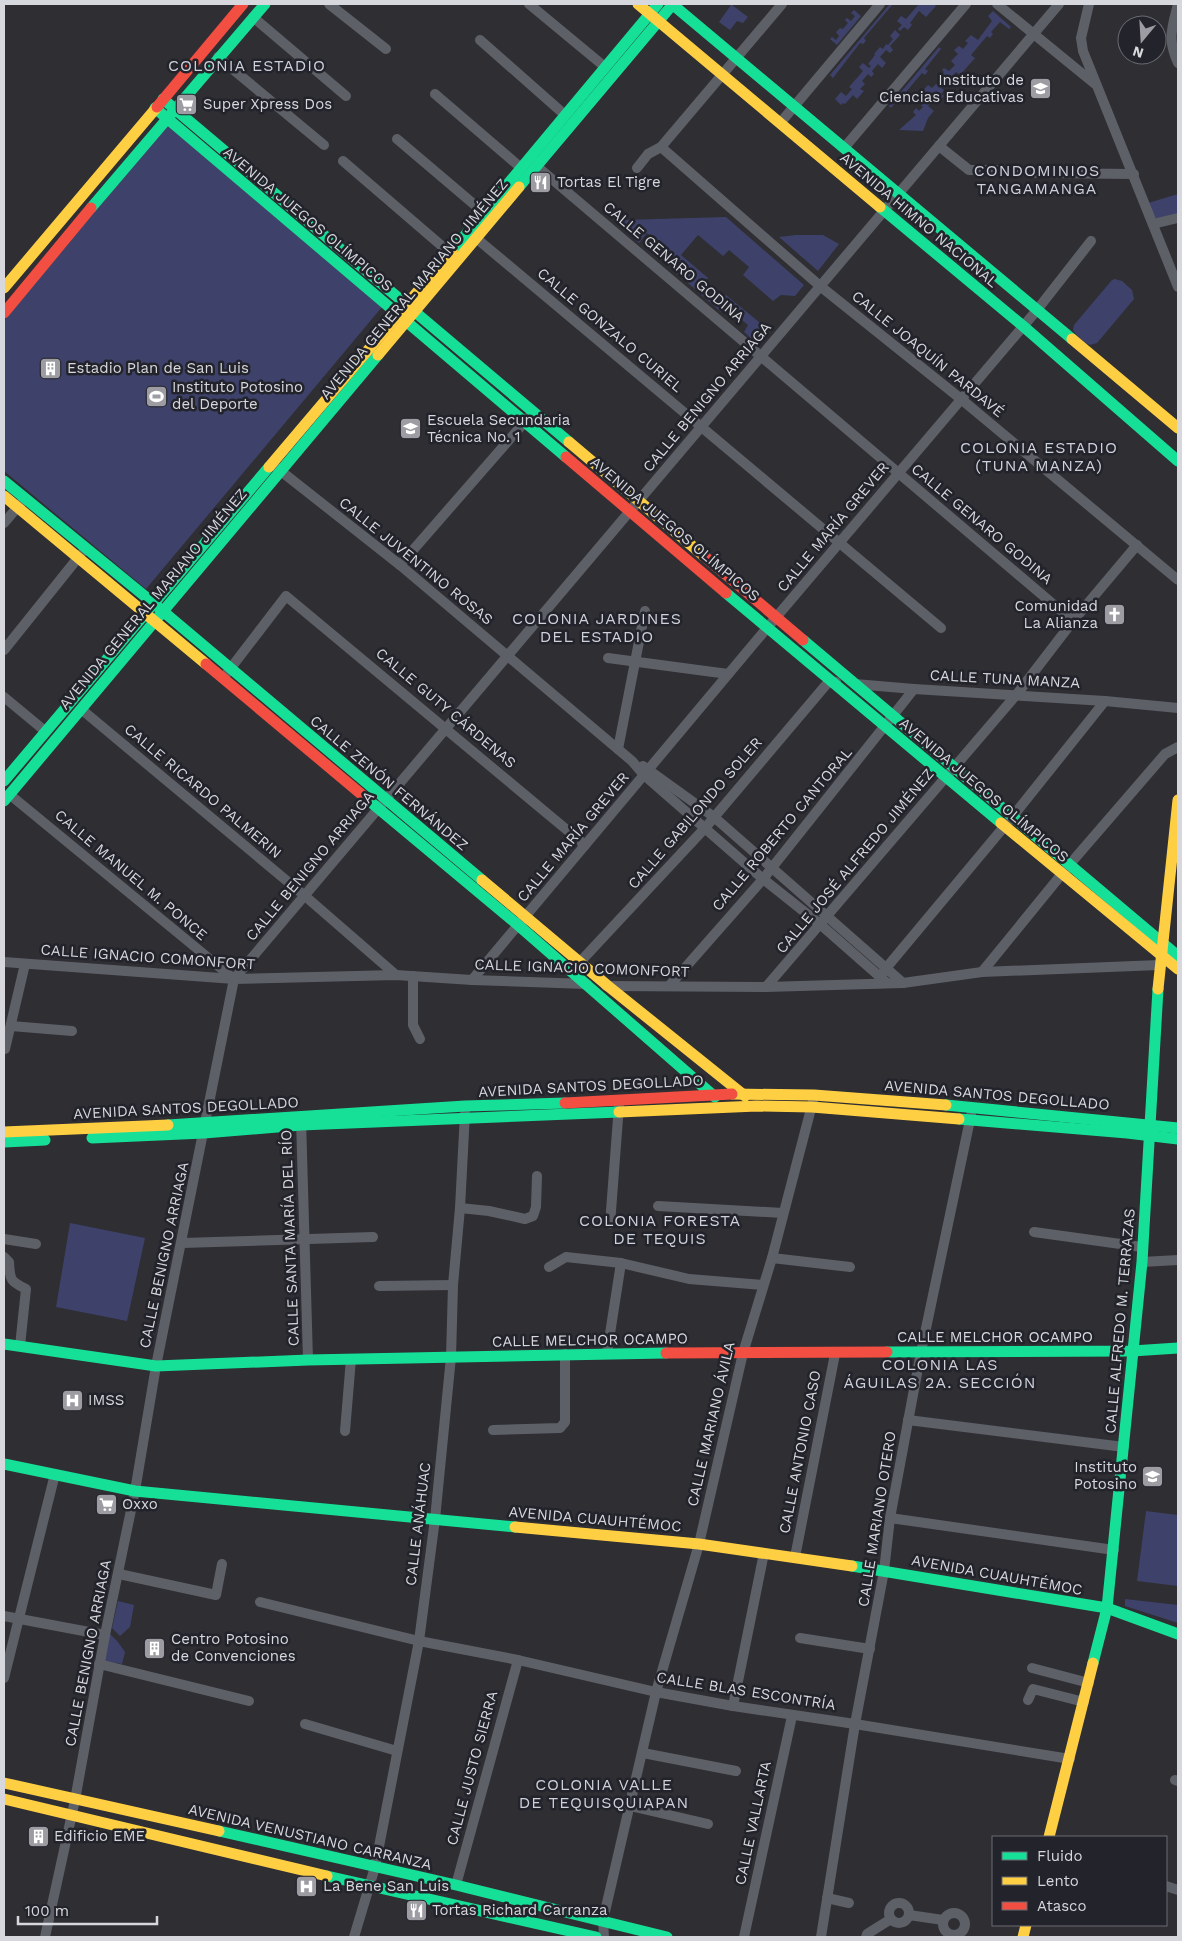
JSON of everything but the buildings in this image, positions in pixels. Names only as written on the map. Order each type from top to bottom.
[{"type":"street","points":[[17,298],[4,288],[243,4]]},
{"type":"street","points":[[4,313],[174,108],[265,4]]},
{"type":"street","points":[[329,4],[386,49]]},
{"type":"street","points":[[529,4],[605,67]]},
{"type":"street","name":"AVENIDA HIMNO NACIONAL","points":[[638,4],[1023,326],[1178,461]]},
{"type":"street","name":"AVENIDA GENERAL MARIANO JIMÉNEZ","points":[[4,781],[152,602],[406,322],[410,308],[483,212],[528,164],[654,17],[658,4]]},
{"type":"street","name":"AVENIDA GENERAL MARIANO JIMÉNEZ","points":[[7,797],[163,611],[397,314],[410,308],[476,238],[528,164],[605,67],[654,17],[672,4]]},
{"type":"street","name":"AVENIDA HIMNO NACIONAL","points":[[672,4],[1178,428]]},
{"type":"street","points":[[637,168],[648,154],[661,147],[782,4]]},
{"type":"street","points":[[781,122],[880,4]]},
{"type":"street","points":[[844,148],[966,4]]},
{"type":"street","points":[[997,4],[1098,87]]},
{"type":"street","name":"CALLE BENIGNO ARRIAGA","points":[[45,1937],[75,1800],[105,1634],[135,1491],[156,1366],[234,980],[1059,4]]},
{"type":"street","points":[[1089,4],[1081,38],[1087,62],[1134,174],[1178,287]]},
{"type":"street","points":[[1178,4],[1170,39],[1171,47],[1178,63]]},
{"type":"street","points":[[253,17],[346,96]]},
{"type":"street","points":[[480,40],[565,115]]},
{"type":"street","points":[[218,57],[324,145]]},
{"type":"street","name":"CALLE GENARO GODINA","points":[[434,94],[528,164],[761,356],[1073,621]]},
{"type":"street","name":"AVENIDA JUEGOS OLÍMPICOS","points":[[163,99],[1178,956]]},
{"type":"street","name":"AVENIDA JUEGOS OLÍMPICOS","points":[[155,108],[767,628],[1062,874],[1160,959],[1178,969]]},
{"type":"street","points":[[397,139],[483,212]]},
{"type":"street","points":[[939,146],[969,170],[1016,170]]},
{"type":"street","name":"CALLE JOAQUÍN PARDAVÉ","points":[[661,147],[820,286],[961,399],[1178,580]]},
{"type":"street","points":[[344,161],[450,254]]},
{"type":"street","points":[[1036,173],[1134,174]]},
{"type":"street","points":[[75,203],[88,213]]},
{"type":"street","points":[[1153,224],[1178,218]]},
{"type":"street","name":"CALLE GONZALO CURIEL","points":[[476,238],[941,628]]},
{"type":"street","name":"CALLE MARÍA GREVER","points":[[472,980],[728,674],[1037,310],[1091,241]]},
{"type":"street","points":[[400,565],[533,412]]},
{"type":"street","name":"CALLE JUVENTINO ROSAS","points":[[276,467],[400,565],[632,761],[714,817],[903,983]]},
{"type":"street","name":"CALLE ZENÓN FERNÁNDEZ","points":[[4,480],[21,502],[78,558],[143,613],[382,804],[522,920],[580,962],[757,1106]]},
{"type":"street","name":"CALLE ZENÓN FERNÁNDEZ","points":[[4,496],[21,502],[86,548],[231,668],[382,804]]},
{"type":"street","points":[[4,523],[21,502]]},
{"type":"street","name":"CALLE JOSÉ ALFREDO JIMÉNEZ","points":[[766,987],[1017,694],[1073,621],[1137,545]]},
{"type":"street","points":[[4,650],[86,548]]},
{"type":"street","name":"CALLE GUTY CÁRDENAS","points":[[231,668],[286,596],[447,728],[585,845]]},
{"type":"street","points":[[618,749],[645,611]]},
{"type":"street","points":[[608,658],[728,674]]},
{"type":"street","points":[[224,679],[231,668]]},
{"type":"street","name":"CALLE TUNA MANZA","points":[[830,681],[914,689],[1105,700],[1178,708]]},
{"type":"street","name":"CALLE GABILONDO SOLER","points":[[580,962],[705,828],[830,681]]},
{"type":"street","name":"CALLE ROBERTO CANTORAL","points":[[669,986],[763,879],[914,689]]},
{"type":"street","points":[[4,697],[45,732]]},
{"type":"street","points":[[884,980],[886,967],[1013,816],[1105,700]]},
{"type":"street","name":"CALLE RICARDO PALMERIN","points":[[81,708],[396,975]]},
{"type":"street","points":[[982,972],[1070,864],[1165,754],[1178,747]]},
{"type":"street","name":"CALLE JUVENTINO ROSAS","points":[[646,772],[705,828],[763,879],[821,925],[884,980]]},
{"type":"street","name":"CALLE MANUEL M. PONCE","points":[[7,797],[234,980]]},
{"type":"street","name":"CALLE ALFREDO M. TERRAZAS","points":[[1049,1836],[1107,1608],[1142,1262],[1160,959],[1178,800]]},
{"type":"street","name":"CALLE ZENÓN FERNÁNDEZ","points":[[522,920],[584,983],[726,1106]]},
{"type":"street","name":"CALLE IGNACIO COMONFORT","points":[[4,962],[234,980],[396,975],[472,980],[584,983],[608,986],[766,987],[884,980],[903,983],[982,972],[1160,959]]},
{"type":"street","points":[[5,1049],[25,964]]},
{"type":"street","points":[[413,976],[413,1025],[420,1040]]},
{"type":"street","points":[[11,1026],[72,1031]]},
{"type":"street","name":"AVENIDA SANTOS DEGOLLADO","points":[[301,1120],[466,1119],[742,1093],[971,1120],[1149,1129],[1178,1128]]},
{"type":"street","name":"AVENIDA SANTOS DEGOLLADO","points":[[4,1142],[205,1128],[466,1106],[757,1106],[813,1101],[970,1107],[1149,1129],[1178,1140]]},
{"type":"street","name":"CALLE MARIANO ÁVILA","points":[[604,1937],[603,1920],[656,1692],[698,1544],[742,1353],[772,1258],[813,1101]]},
{"type":"street","name":"CALLE ANÁHUAC","points":[[354,1937],[375,1867],[419,1641],[435,1519],[451,1357],[453,1285],[466,1106]]},
{"type":"street","points":[[610,1224],[619,1106]]},
{"type":"street","name":"CALLE MARIANO OTERO","points":[[821,1937],[855,1724],[884,1571],[890,1518],[921,1352],[971,1120],[970,1107]]},
{"type":"street","name":"CALLE SANTA MARÍA DEL RÍO","points":[[301,1120],[308,1360]]},
{"type":"street","name":"AVENIDA SANTOS DEGOLLADO","points":[[4,1132],[205,1128]]},
{"type":"street","points":[[460,1208],[489,1211],[525,1219],[533,1216],[536,1207],[537,1176]]},
{"type":"street","points":[[658,1206],[783,1213]]},
{"type":"street","points":[[1034,1232],[1142,1246]]},
{"type":"street","points":[[182,1243],[373,1237]]},
{"type":"street","points":[[4,1239],[36,1244]]},
{"type":"street","points":[[4,1257],[9,1262],[10,1277],[14,1283],[26,1289],[20,1346]]},
{"type":"street","points":[[549,1267],[566,1257],[622,1263],[689,1279],[763,1285]]},
{"type":"street","points":[[772,1258],[850,1266]]},
{"type":"street","points":[[1142,1262],[1178,1260]]},
{"type":"street","points":[[607,1353],[622,1263]]},
{"type":"street","points":[[379,1286],[453,1285]]},
{"type":"street","name":"CALLE MELCHOR OCAMPO","points":[[4,1344],[156,1366],[308,1360],[607,1353],[835,1354],[1132,1351],[1178,1348]]},
{"type":"street","points":[[493,1430],[560,1428],[565,1422],[565,1354]]},
{"type":"street","name":"CALLE ANTONIO CASO","points":[[795,1557],[835,1354]]},
{"type":"street","points":[[345,1431],[351,1359]]},
{"type":"street","points":[[908,1420],[1124,1447]]},
{"type":"street","name":"AVENIDA CUAUHTÉMOC","points":[[4,1464],[135,1491],[698,1544],[795,1557],[1107,1608],[1178,1634]]},
{"type":"street","points":[[4,1678],[55,1474]]},
{"type":"street","points":[[890,1518],[1114,1550]]},
{"type":"street","points":[[733,1706],[764,1553]]},
{"type":"street","points":[[118,1574],[216,1596],[222,1564]]},
{"type":"street","name":"CALLE BLAS ESCONTRÍA","points":[[260,1602],[419,1641],[518,1660],[656,1692],[792,1716],[855,1724],[1070,1759]]},
{"type":"street","points":[[4,1616],[105,1634]]},
{"type":"street","points":[[800,1638],[870,1649]]},
{"type":"street","name":"CALLE JUSTO SIERRA","points":[[456,1885],[518,1660]]},
{"type":"street","points":[[100,1664],[249,1701]]},
{"type":"street","points":[[1032,1668],[1089,1683]]},
{"type":"street","points":[[1028,1700],[1033,1689],[1084,1702]]},
{"type":"street","name":"CALLE VALLARTA","points":[[744,1937],[792,1716]]},
{"type":"street","points":[[305,1724],[397,1751]]},
{"type":"street","points":[[643,1753],[736,1771]]},
{"type":"street","name":"AVENIDA VENUSTIANO CARRANZA","points":[[4,1783],[456,1885],[667,1937]]},
{"type":"street","points":[[4,1799],[370,1886],[596,1937]]},
{"type":"street","points":[[630,1806],[708,1824]]},
{"type":"street","points":[[826,1898],[849,1903]]},
{"type":"street","points":[[890,1919],[890,1909],[897,1903],[906,1906],[909,1915]]},
{"type":"street","points":[[909,1915],[943,1920],[951,1914],[961,1917],[964,1926],[959,1936],[950,1935],[945,1931],[943,1920]]},
{"type":"street","points":[[890,1919],[899,1923],[905,1921],[909,1915]]},
{"type":"street","points":[[866,1937],[867,1934],[890,1919]]},
{"type":"shaded area","points":[[730,4],[733,4],[748,17],[743,23],[737,21],[730,30],[719,22]]},
{"type":"shaded area","points":[[890,4],[893,4],[864,38],[866,41],[863,44],[860,43],[833,78],[830,75]]},
{"type":"shaded area","points":[[919,4],[934,4],[936,6],[926,17],[919,11],[910,23],[912,25],[908,30],[904,27],[900,31],[898,29],[902,25],[897,21],[901,16],[906,19]]},
{"type":"shaded area","points":[[854,10],[861,16],[837,45],[830,39],[832,37],[836,40],[839,36],[836,32],[840,28],[843,29],[848,23],[845,20],[847,18],[851,21],[855,16],[851,13]]},
{"type":"shaded area","points":[[993,11],[1011,27],[1009,29],[1000,22],[991,32],[993,34],[990,38],[987,36],[971,55],[975,58],[960,75],[956,72],[948,81],[950,83],[946,87],[943,86],[941,88],[944,90],[941,94],[944,96],[935,104],[932,102],[928,106],[934,111],[928,118],[923,131],[899,130],[916,115],[913,112],[916,108],[919,111],[923,107],[921,105],[926,100],[920,94],[928,85],[932,88],[936,84],[940,87],[943,80],[940,77],[944,72],[942,70],[944,68],[949,71],[955,65],[951,61],[958,54],[954,50],[959,46],[963,49],[968,43],[965,41],[971,35],[978,40],[992,21],[988,16]]},
{"type":"shaded area","points":[[895,30],[900,35],[890,46],[893,50],[890,53],[886,50],[880,57],[886,63],[882,68],[878,64],[872,71],[874,74],[871,77],[868,74],[862,81],[865,84],[860,89],[864,91],[857,99],[853,95],[845,104],[841,105],[835,99],[841,92],[846,96],[852,89],[849,87],[863,71],[859,67],[863,63],[869,68],[871,66],[868,64],[874,54],[880,47],[883,49],[886,44],[888,45],[893,39],[890,36]]},
{"type":"shaded area","points":[[939,47],[941,49],[925,69],[928,71],[925,75],[922,73],[906,92],[912,97],[907,101],[901,96],[891,108],[889,106]]},
{"type":"shaded area","name":"Instituto Potosino del Deporte","points":[[169,123],[382,307],[146,589],[4,471],[4,321]]},
{"type":"shaded area","points":[[1178,194],[1178,218],[1153,224],[1145,204]]},
{"type":"shaded area","points":[[726,217],[804,285],[795,296],[781,295],[773,301],[743,275],[749,267],[729,250],[723,256],[698,235],[681,255],[708,278],[701,285],[708,296],[720,301],[726,295],[759,322],[761,337],[755,342],[744,332],[748,325],[726,307],[721,312],[672,269],[678,261],[647,233],[639,243],[620,225],[624,220]]},
{"type":"shaded area","points":[[823,235],[839,244],[818,271],[779,237]]},
{"type":"shaded area","points":[[1112,280],[1122,281],[1132,290],[1134,299],[1097,343],[1090,345],[1083,341],[1073,330],[1074,325]]},
{"type":"shaded area","points":[[70,1223],[145,1238],[127,1321],[56,1307]]},
{"type":"shaded area","points":[[1146,1511],[1178,1515],[1178,1586],[1137,1581]]},
{"type":"shaded area","points":[[1125,1599],[1178,1605],[1178,1623],[1125,1606]]},
{"type":"shaded area","points":[[118,1601],[134,1605],[130,1627],[120,1636],[112,1628]]},
{"type":"shaded area","points":[[110,1634],[125,1652],[122,1664],[105,1661]]},
{"type":"traffic: fast","points":[[91,208],[265,4]]},
{"type":"traffic: fast","points":[[452,251],[658,4]]},
{"type":"traffic: fast","points":[[672,4],[1072,339]]},
{"type":"traffic: fast","points":[[519,187],[673,4]]},
{"type":"traffic: fast","points":[[163,99],[569,442]]},
{"type":"traffic: fast","points":[[155,108],[566,457]]},
{"type":"traffic: fast","points":[[880,207],[1023,326],[1178,461]]},
{"type":"traffic: fast","points":[[4,801],[378,355]]},
{"type":"traffic: fast","points":[[4,781],[269,467]]},
{"type":"traffic: fast","points":[[4,481],[152,602],[482,880]]},
{"type":"traffic: fast","points":[[726,593],[1001,823]]},
{"type":"traffic: fast","points":[[803,640],[1178,956]]},
{"type":"traffic: fast","points":[[367,799],[518,925],[715,1097]]},
{"type":"traffic: fast","points":[[1093,1663],[1107,1608],[1142,1262],[1158,989]]},
{"type":"traffic: fast","points":[[168,1125],[465,1106],[565,1103]]},
{"type":"traffic: fast","points":[[946,1105],[1178,1128]]},
{"type":"traffic: fast","points":[[92,1138],[204,1133],[301,1125],[619,1112]]},
{"type":"traffic: fast","points":[[959,1119],[1178,1139]]},
{"type":"traffic: fast","points":[[4,1142],[45,1140]]},
{"type":"traffic: fast","points":[[4,1344],[156,1366],[308,1360],[666,1353]]},
{"type":"traffic: fast","points":[[887,1352],[1132,1351],[1178,1348]]},
{"type":"traffic: fast","points":[[4,1464],[135,1491],[515,1527]]},
{"type":"traffic: fast","points":[[852,1566],[1107,1608],[1178,1634]]},
{"type":"traffic: fast","points":[[219,1831],[456,1885],[667,1937]]},
{"type":"traffic: fast","points":[[327,1876],[596,1937]]},
{"type":"traffic: slow","points":[[638,4],[880,207]]},
{"type":"traffic: slow","points":[[4,288],[157,107]]},
{"type":"traffic: slow","points":[[378,355],[519,187]]},
{"type":"traffic: slow","points":[[269,467],[452,251]]},
{"type":"traffic: slow","points":[[1072,339],[1178,428]]},
{"type":"traffic: slow","points":[[569,442],[704,556]]},
{"type":"traffic: slow","points":[[4,496],[206,664]]},
{"type":"traffic: slow","points":[[1158,989],[1178,800]]},
{"type":"traffic: slow","points":[[1001,823],[1178,969]]},
{"type":"traffic: slow","points":[[482,880],[608,986],[745,1096]]},
{"type":"traffic: slow","points":[[732,1094],[814,1095],[946,1105]]},
{"type":"traffic: slow","points":[[619,1112],[757,1106],[812,1107],[959,1119]]},
{"type":"traffic: slow","points":[[4,1132],[168,1125]]},
{"type":"traffic: slow","points":[[515,1527],[699,1544],[852,1566]]},
{"type":"traffic: slow","points":[[1049,1836],[1093,1663]]},
{"type":"traffic: slow","points":[[4,1783],[219,1831]]},
{"type":"traffic: slow","points":[[4,1799],[327,1876]]},
{"type":"traffic: slow","points":[[1023,1937],[1026,1926]]},
{"type":"traffic: jam","points":[[157,107],[243,4]]},
{"type":"traffic: jam","points":[[4,313],[91,208]]},
{"type":"traffic: jam","points":[[566,457],[726,593]]},
{"type":"traffic: jam","points":[[704,556],[803,640]]},
{"type":"traffic: jam","points":[[206,664],[367,799]]},
{"type":"traffic: jam","points":[[565,1103],[732,1094]]},
{"type":"traffic: jam","points":[[666,1353],[887,1352]]},
{"type":"place","name":"Instituto de Ciencias Educativas","points":[[1040,89]]},
{"type":"place","name":"Super Xpress Dos","points":[[187,104]]},
{"type":"place","name":"Tortas El Tigre","points":[[541,182]]},
{"type":"place","name":"Estadio Plan de San Luis","points":[[51,368]]},
{"type":"place","name":"Instituto Potosino del Deporte","points":[[156,396]]},
{"type":"place","name":"Escuela Secundaria Técnica No. 1","points":[[411,429]]},
{"type":"place","name":"Comunidad La Alianza","points":[[1114,615]]},
{"type":"place","name":"IMSS","points":[[72,1400]]},
{"type":"place","name":"Instituto Potosino","points":[[1153,1476]]},
{"type":"place","name":"Oxxo","points":[[106,1504]]},
{"type":"place","name":"Centro Potosino de Convenciones","points":[[155,1648]]},
{"type":"place","name":"Edificio EME","points":[[38,1836]]},
{"type":"place","name":"La Bene San Luis","points":[[307,1886]]},
{"type":"place","name":"Tortas Richard Carranza","points":[[416,1910]]},
{"type":"district","name":"COLONIA ESTADIO","points":[[247,65]]},
{"type":"district","name":"CONDOMINIOS TANGAMANGA","points":[[1037,179]]},
{"type":"district","name":"COLONIA ESTADIO (TUNA MANZA)","points":[[1039,456]]},
{"type":"district","name":"COLONIA JARDINES DEL ESTADIO","points":[[597,627]]},
{"type":"district","name":"COLONIA FORESTA DE TEQUIS","points":[[660,1229]]},
{"type":"district","name":"COLONIA LAS ÁGUILAS 2A. SECCIÓN","points":[[940,1373]]},
{"type":"district","name":"COLONIA VALLE DE TEQUISQUIAPAN","points":[[604,1793]]}]
